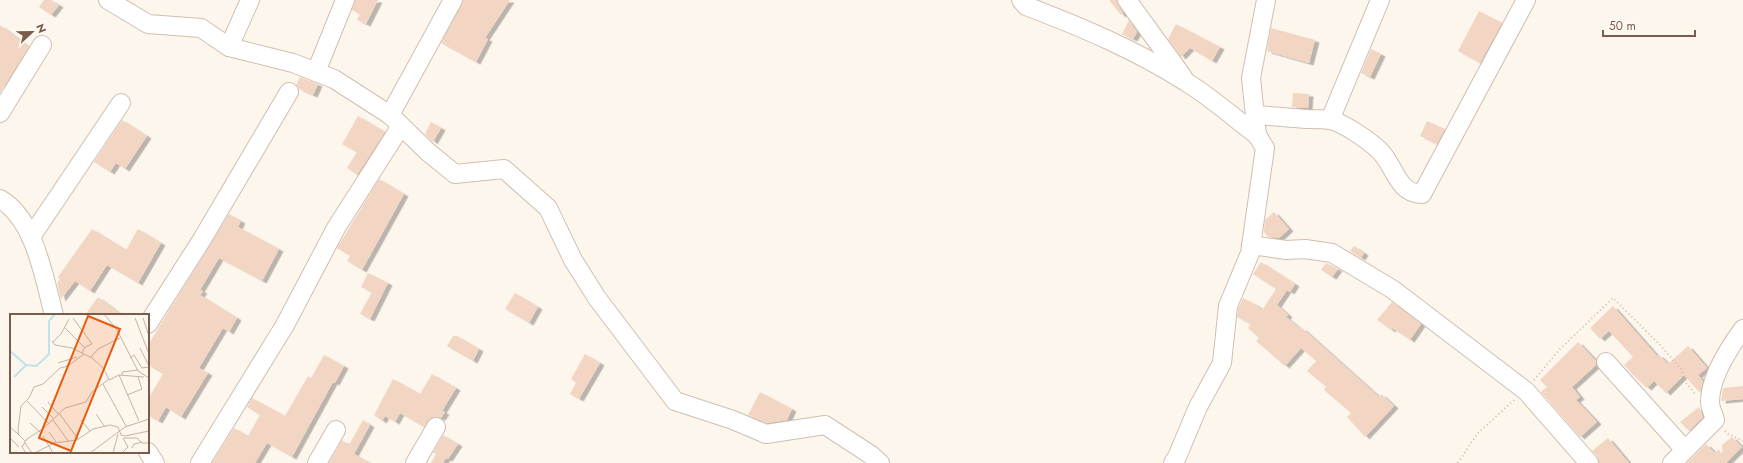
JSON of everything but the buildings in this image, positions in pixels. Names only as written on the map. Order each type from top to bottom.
[{"type":"street","points":[[108,0],[148,24],[201,28],[229,47],[293,63],[334,79],[395,120],[428,152],[455,174],[504,169],[548,208],[573,260],[597,298],[675,401],[734,420],[766,434],[825,425],[871,455],[880,463]]},
{"type":"street","points":[[229,47],[250,0]]},
{"type":"street","points":[[316,72],[345,0]]},
{"type":"street","points":[[200,463],[285,325],[395,120],[454,0]]},
{"type":"street","points":[[1021,0],[1026,6],[1101,36],[1187,82],[1257,135],[1265,148],[1250,253],[1228,306],[1222,363],[1198,407],[1177,457],[1172,463]]},
{"type":"street","points":[[1127,0],[1187,82]]},
{"type":"street","points":[[1257,135],[1251,78],[1266,0]]},
{"type":"street","points":[[1330,120],[1380,0]]},
{"type":"street","points":[[1256,115],[1330,120],[1343,125],[1380,151],[1388,160],[1396,178],[1404,186],[1415,194],[1422,194],[1526,0]]},
{"type":"street","points":[[0,113],[42,45]]},
{"type":"street","points":[[149,322],[201,240],[289,92]]},
{"type":"street","points":[[31,236],[122,103]]},
{"type":"street","points":[[0,199],[20,216],[31,236],[54,314]]},
{"type":"street","points":[[1251,245],[1286,250],[1306,249],[1332,253],[1392,289],[1526,391],[1589,463]]},
{"type":"street","points":[[1672,463],[1715,420],[1710,402],[1714,379],[1725,356],[1743,329]]},
{"type":"street","points":[[1606,362],[1685,450]]},
{"type":"street","points":[[416,463],[436,428]]},
{"type":"street","points":[[317,463],[336,430]]},
{"type":"street","points":[[149,453],[155,463]]},
{"type":"path","points":[[1458,463],[1477,434],[1505,407],[1526,391],[1560,349],[1613,298],[1659,344],[1682,370],[1683,379],[1697,397]]},
{"type":"path","points":[[1715,420],[1728,434],[1743,441]]}]
